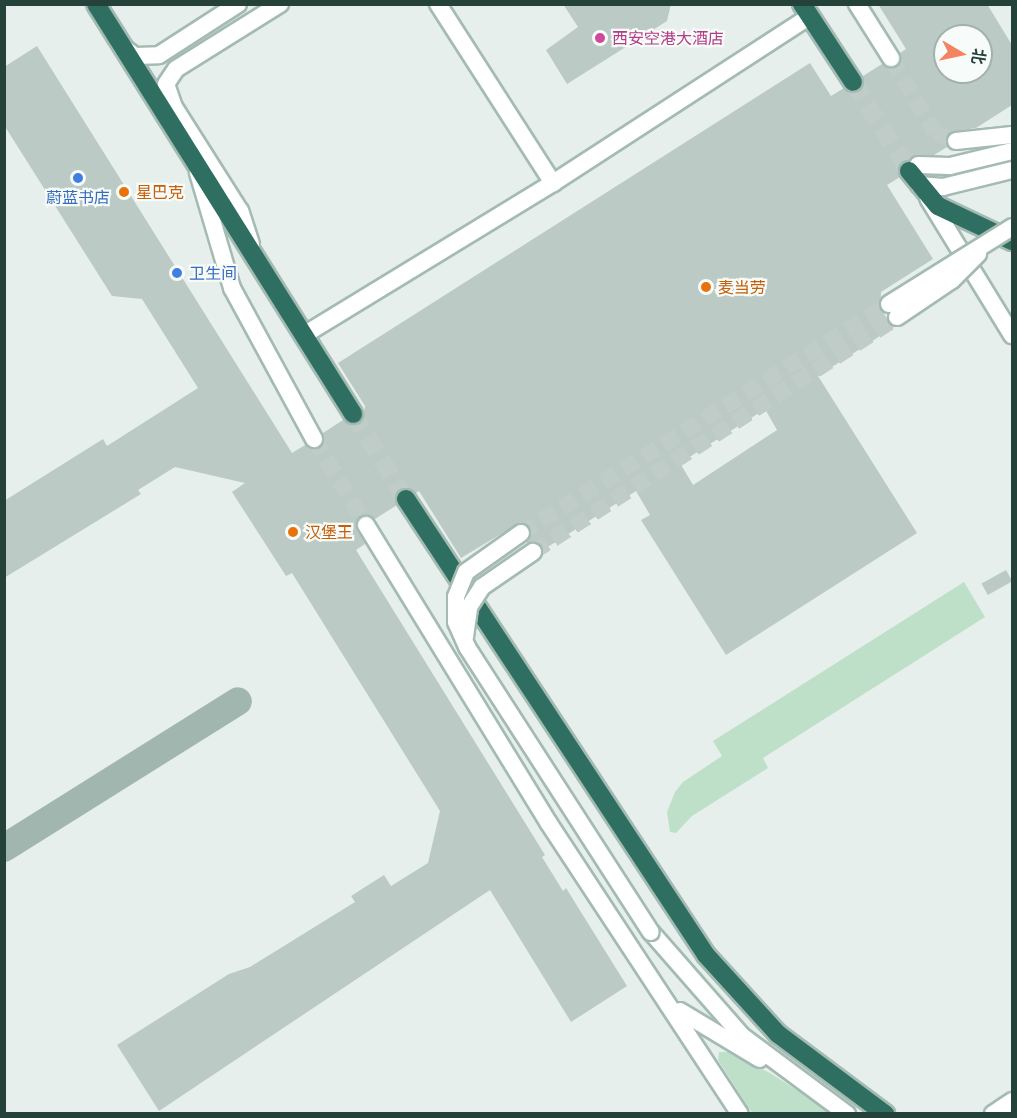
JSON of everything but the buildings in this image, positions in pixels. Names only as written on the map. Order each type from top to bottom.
[{"type":"highway","points":[[96,4],[353,414]]},
{"type":"highway","points":[[806,10],[853,82]]},
{"type":"highway","points":[[919,180],[948,212],[1012,242]]},
{"type":"highway","points":[[406,499],[711,963],[778,1034],[885,1112]]},
{"type":"street","points":[[123,47],[135,56],[159,55],[238,4]]},
{"type":"street","points":[[255,258],[240,211],[174,107],[166,84],[176,69],[280,4]]},
{"type":"street","points":[[438,4],[553,183]]},
{"type":"street","points":[[857,4],[891,58]]},
{"type":"street","points":[[304,336],[553,183],[806,10]]},
{"type":"street","points":[[956,141],[1012,135]]},
{"type":"street","points":[[919,180],[950,166],[1012,151]]},
{"type":"street","points":[[194,160],[232,288],[314,439]]},
{"type":"street","points":[[919,180],[943,187],[1012,170]]},
{"type":"street","points":[[919,180],[1012,335]]},
{"type":"street","points":[[893,310],[1012,226]]},
{"type":"street","points":[[366,525],[548,822],[670,1002],[740,1113]]},
{"type":"street","points":[[521,533],[475,563],[460,583],[454,608],[466,647],[651,933],[742,1036],[847,1113]]},
{"type":"street","points":[[466,647],[466,617],[476,595],[490,579],[532,552]]},
{"type":"street","points":[[670,1002],[730,1044],[800,1078]]},
{"type":"street","points":[[708,1063],[712,1046],[730,1044]]},
{"type":"street","points":[[993,1113],[1012,1101]]},
{"type":"green space","points":[[964,582],[985,617],[763,758],[768,768],[692,816],[676,833],[670,832],[667,812],[675,792],[683,782],[722,756],[713,741]]},
{"type":"green space","points":[[719,1052],[728,1052],[770,1073],[833,1113],[752,1113],[718,1060]]},
{"type":"taxiway","points":[[4,848],[238,701]]},
{"type":"tunnel","points":[[891,58],[935,133],[956,141]]},
{"type":"tunnel","points":[[853,82],[909,171]]},
{"type":"tunnel","points":[[900,156],[918,165]]},
{"type":"tunnel","points":[[521,533],[889,304]]},
{"type":"tunnel","points":[[533,552],[897,317]]},
{"type":"tunnel","points":[[353,414],[406,499]]},
{"type":"tunnel","points":[[314,439],[366,525]]},
{"type":"place","name":"西安空港大酒店","points":[[600,38]]},
{"type":"place","name":"蔚蓝书店","points":[[78,178]]},
{"type":"place","name":"星巴克","points":[[124,192]]},
{"type":"place","name":"卫生间","points":[[177,273]]},
{"type":"place","name":"麦当劳","points":[[706,287]]},
{"type":"place","name":"汉堡王","points":[[293,532]]}]
